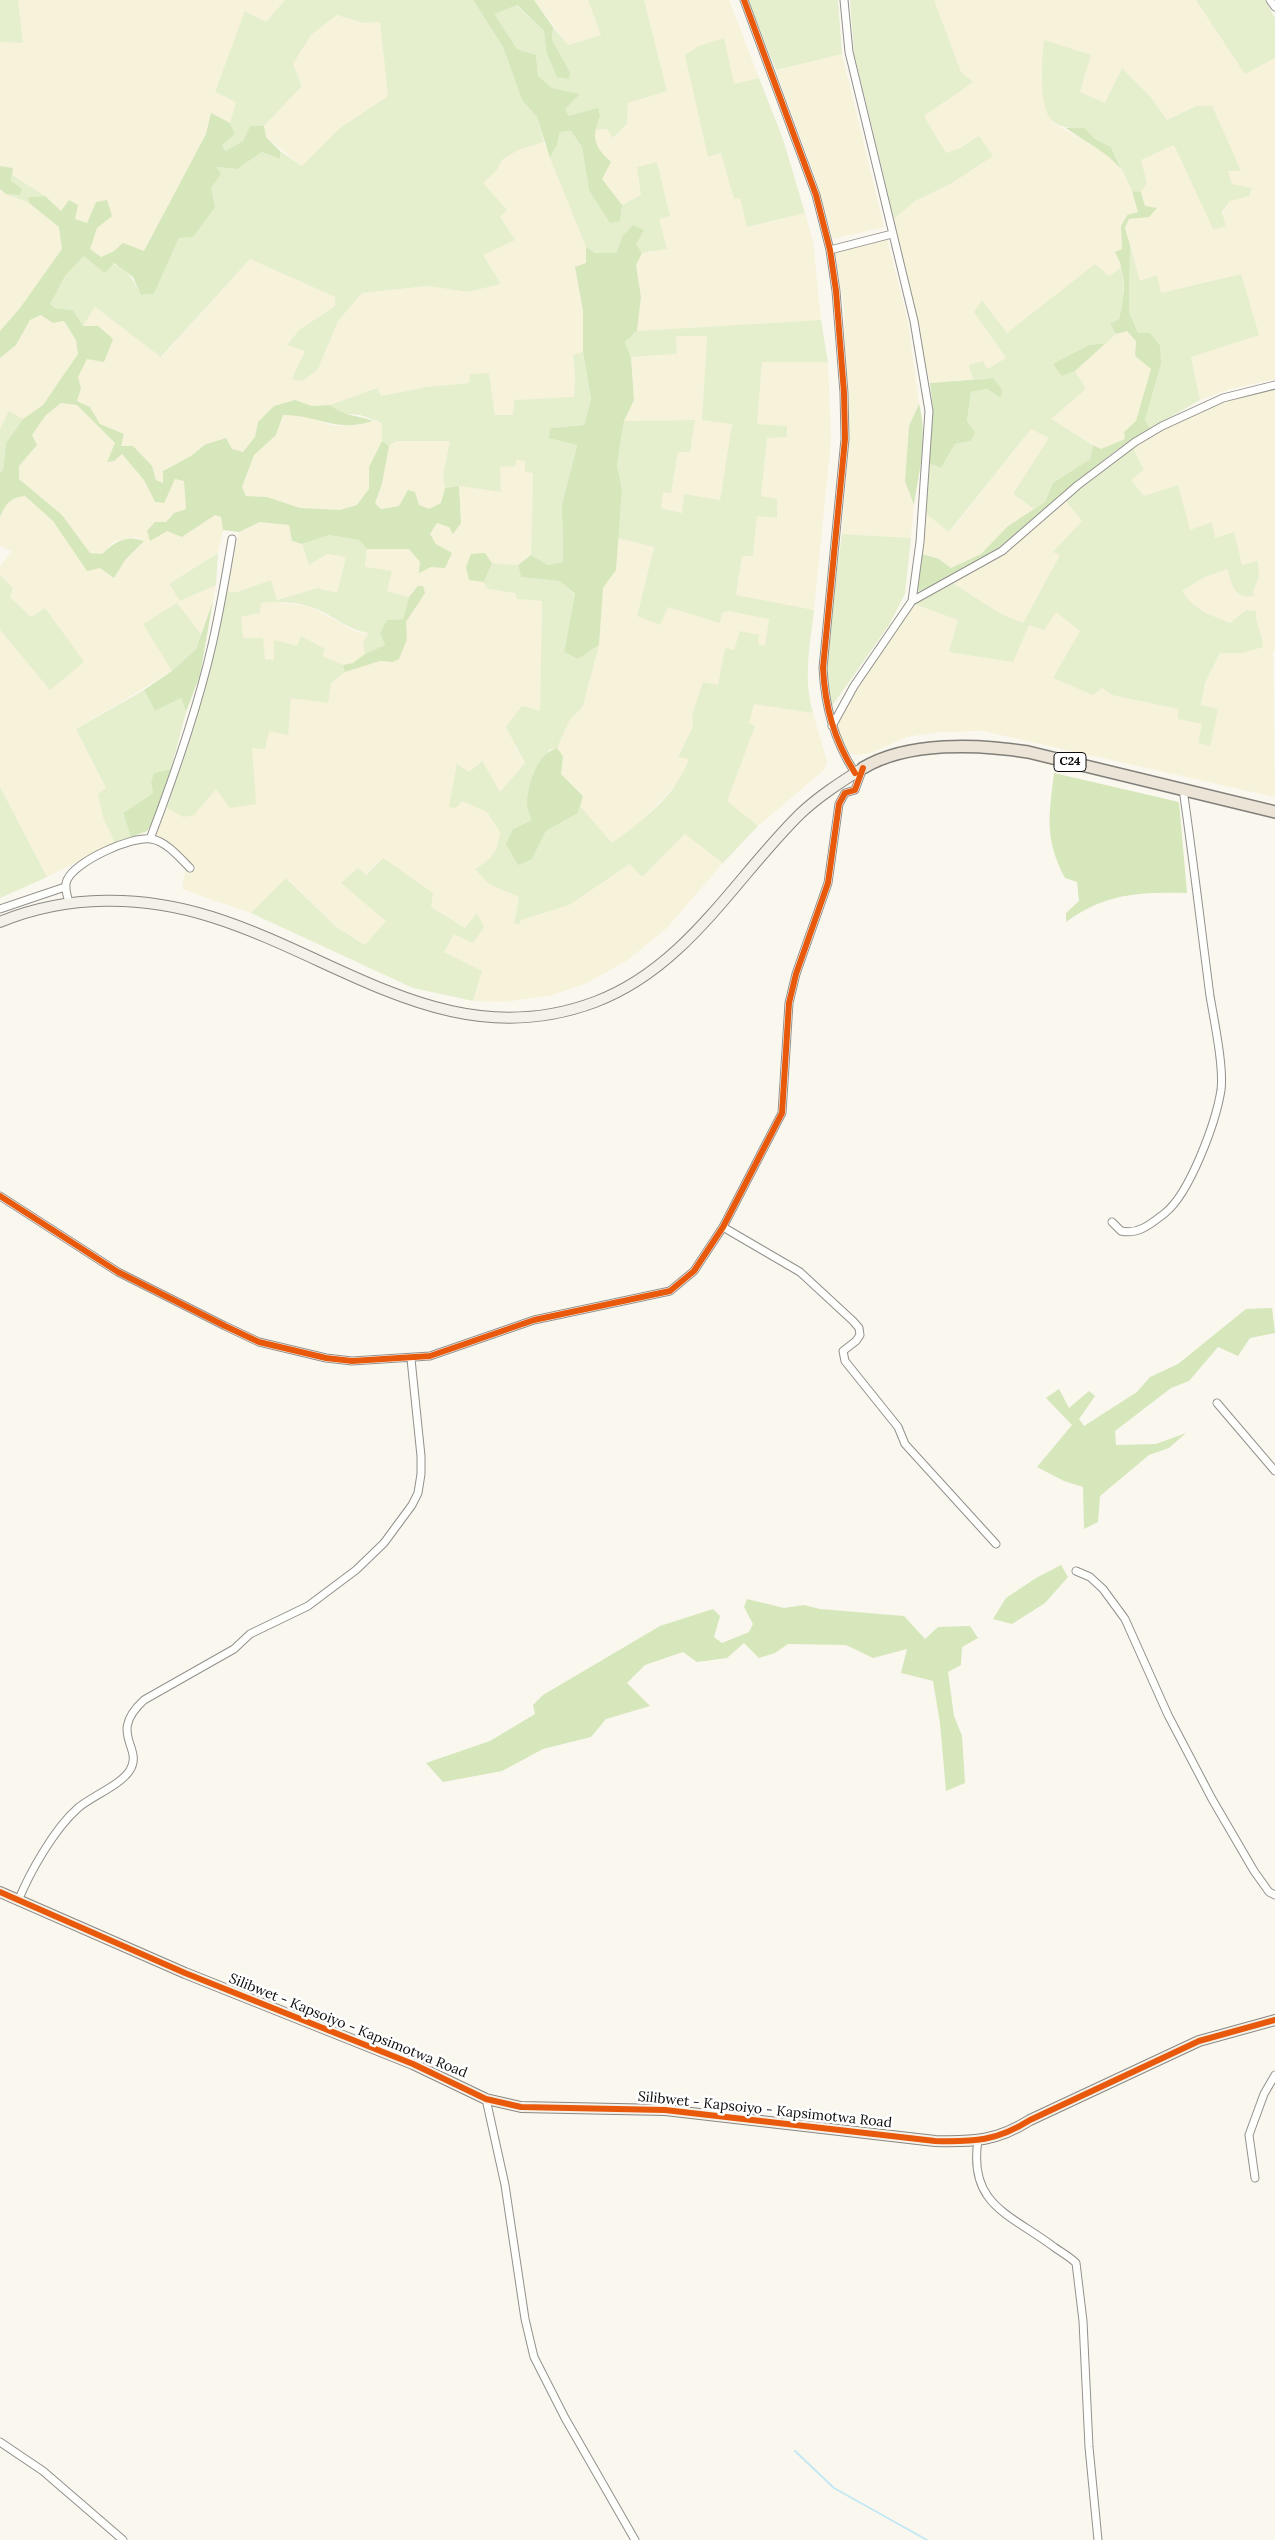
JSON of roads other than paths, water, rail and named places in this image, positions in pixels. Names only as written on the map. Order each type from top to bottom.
[{"type":"main road","name":"C24","points":[[859,771],[888,757],[940,747],[998,747],[1028,752],[1275,812]]},
{"type":"street","points":[[0,1196],[118,1272],[259,1342],[326,1358],[352,1361],[411,1359],[448,1351],[534,1320],[670,1291],[694,1271],[723,1227],[782,1114],[789,1003],[796,974],[828,883],[839,804],[845,793],[854,790],[859,771],[844,756],[832,726],[824,694],[823,668],[845,439],[841,342],[830,250],[813,185],[744,0]]},
{"type":"street","points":[[832,726],[854,686],[912,601],[920,542],[929,400],[914,321],[849,52],[844,0]]},
{"type":"street","points":[[1270,0],[1275,7]]},
{"type":"street","points":[[830,250],[892,234]]},
{"type":"street","points":[[912,601],[1002,551],[1078,485],[1135,442],[1162,426],[1223,398],[1275,385]]},
{"type":"street","points":[[150,839],[175,774],[214,638],[232,540]]},
{"type":"street","name":"C24","points":[[0,922],[25,912],[69,902],[145,903],[205,915],[227,922],[398,996],[436,1008],[494,1019],[560,1013],[595,1002],[625,989],[651,972],[687,941],[801,813],[824,793],[859,771]]},
{"type":"street","points":[[1112,1222],[1121,1231],[1135,1231],[1148,1226],[1170,1208],[1184,1188],[1202,1151],[1221,1089],[1198,890],[1183,789]]},
{"type":"street","points":[[69,902],[65,887],[72,873],[84,863],[118,846],[150,839],[164,845],[190,868]]},
{"type":"street","points":[[0,910],[65,887]]},
{"type":"street","points":[[723,1227],[800,1272],[853,1321],[859,1328],[860,1335],[856,1341],[843,1351],[842,1355],[845,1361],[898,1427],[905,1444],[996,1544]]},
{"type":"street","points":[[18,1901],[29,1874],[44,1851],[77,1809],[126,1776],[132,1768],[133,1757],[127,1730],[128,1721],[133,1711],[144,1700],[234,1649],[250,1634],[308,1606],[356,1570],[384,1543],[412,1505],[418,1493],[421,1456],[411,1359]]},
{"type":"street","points":[[1217,1403],[1275,1471]]},
{"type":"street","points":[[1076,1571],[1090,1577],[1103,1589],[1125,1619],[1168,1715],[1212,1799],[1254,1871],[1269,1892],[1275,1895]]},
{"type":"street","name":"Silibwet - Kapsoiyo - Kapsimotwa Road","points":[[0,1892],[185,1973],[413,2064],[486,2099],[521,2107],[665,2110],[935,2140],[978,2140],[1010,2132],[1030,2120],[1199,2041],[1275,2020]]},
{"type":"street","points":[[1255,2178],[1249,2135],[1264,2094],[1275,2075]]},
{"type":"street","points":[[486,2099],[505,2186],[525,2319],[534,2357],[565,2418],[635,2540]]},
{"type":"street","points":[[978,2140],[975,2166],[978,2180],[987,2199],[1001,2211],[1076,2263],[1083,2321],[1089,2448],[1098,2540]]},
{"type":"street","points":[[0,2442],[42,2471],[123,2540]]},
{"type":"waterway","points":[[795,2451],[834,2488],[927,2540]]}]
